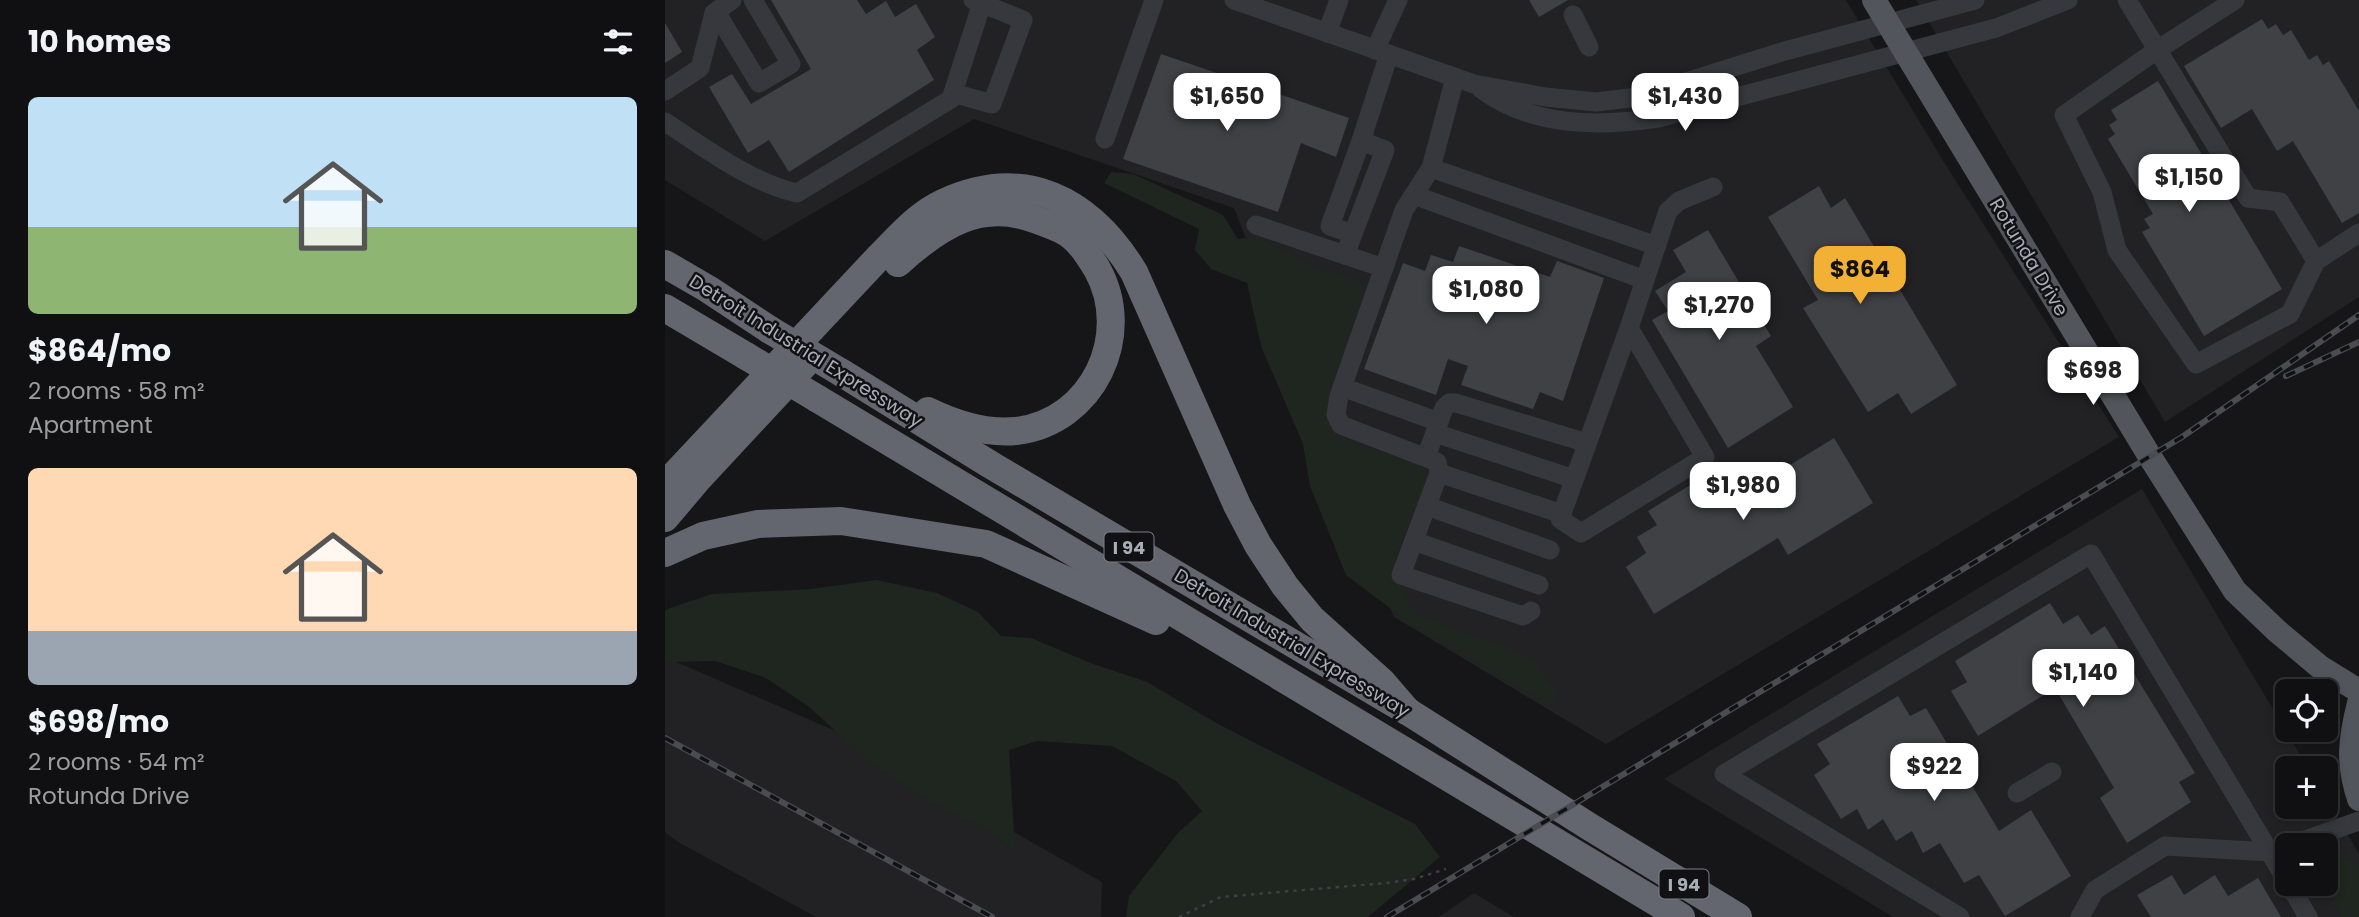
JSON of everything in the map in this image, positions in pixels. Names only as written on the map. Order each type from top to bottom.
[{"type":"highway","points":[[665,485],[878,258],[927,213],[974,191],[1016,188],[1051,196],[1076,206],[1090,217],[1119,248],[1134,272],[1237,505],[1258,545],[1285,586],[1312,619],[1382,682],[1407,711]]},
{"type":"highway","points":[[665,518],[894,266],[940,228],[958,219],[993,212],[1026,216],[1063,231],[1086,250],[1108,295],[1112,327],[1104,365],[1096,379],[1075,403],[1060,414],[1030,428],[982,430],[948,421],[891,390],[847,376]]},
{"type":"highway","name":"Detroit Industrial Expressway","points":[[665,264],[991,466],[1407,711],[1738,917]]},
{"type":"highway","name":"Detroit Industrial Expressway","points":[[665,308],[1681,917]]},
{"type":"highway","points":[[665,553],[703,536],[733,528],[805,521],[841,521],[986,544],[1277,677]]},
{"type":"main road","name":"Rotunda Drive","points":[[1874,0],[2159,472],[2235,591],[2320,667],[2359,691]]},
{"type":"main road","points":[[2359,703],[2350,739],[2351,768],[2359,799]]},
{"type":"street","points":[[665,91],[700,68],[712,20],[716,12],[732,0]]},
{"type":"street","points":[[716,12],[759,83],[791,64],[753,0]]},
{"type":"street","points":[[1105,139],[1154,0]]},
{"type":"street","points":[[1234,0],[1464,81],[1581,101],[1617,100],[1649,94],[1721,69],[1975,0]]},
{"type":"street","points":[[1327,33],[1339,0]]},
{"type":"street","points":[[1346,255],[1385,150],[1361,141],[1382,52],[1398,0]]},
{"type":"street","points":[[1464,81],[1512,108],[1533,115],[1593,124],[1625,123],[1689,112],[1996,28],[2068,0]]},
{"type":"street","points":[[2127,0],[2248,198],[2280,202],[2316,261]]},
{"type":"street","points":[[2235,0],[2064,115],[2102,192],[2117,250],[2196,365],[2290,314],[2316,261],[2359,233]]},
{"type":"street","points":[[665,122],[739,168],[784,190],[797,193],[951,99],[979,1],[1023,20],[992,104],[953,93]]},
{"type":"street","points":[[1571,18],[1590,47]]},
{"type":"street","points":[[1464,81],[1431,169],[1404,211],[1342,387],[1336,415],[1341,425],[1437,462],[1439,473],[1401,575],[1523,616],[1531,611]]},
{"type":"street","points":[[1431,169],[1657,246]]},
{"type":"street","points":[[1629,328],[1705,457],[1581,533],[1560,519],[1668,211],[1679,201],[1713,187]]},
{"type":"street","points":[[1414,195],[1645,280]]},
{"type":"street","points":[[1257,225],[1384,268]]},
{"type":"street","points":[[1342,387],[1437,427],[1574,479]]},
{"type":"street","points":[[1426,457],[1444,408],[1449,403],[1587,443]]},
{"type":"street","points":[[1439,473],[1562,514]]},
{"type":"street","points":[[1427,506],[1550,550]]},
{"type":"street","points":[[1414,541],[1539,584]]},
{"type":"street","points":[[1960,917],[1724,774],[2091,554],[2275,836]]},
{"type":"street","points":[[2017,793],[2052,772]]},
{"type":"street","points":[[2325,833],[2359,821]]},
{"type":"street","points":[[2080,917],[2095,890],[2165,846],[2275,848]]},
{"type":"street","points":[[2296,896],[2308,917]]},
{"type":"path","points":[[1179,917],[1221,897],[1386,883],[1446,869]]},
{"type":"shaded area","points":[[665,0],[1846,0],[1942,159],[2119,437],[1606,744],[1394,617],[1234,208],[974,119],[765,241],[665,180]]},
{"type":"shaded area","points":[[1916,0],[2359,0],[2359,297],[2165,422]]},
{"type":"shaded area","points":[[1111,172],[1133,174],[1223,215],[1238,239],[1258,237],[1318,269],[1347,274],[1362,284],[1362,312],[1334,377],[1328,410],[1332,424],[1342,436],[1362,447],[1407,458],[1426,470],[1424,490],[1398,549],[1402,594],[1421,616],[1511,649],[1537,664],[1548,682],[1560,692],[1551,706],[1415,627],[1346,575],[1310,486],[1303,444],[1261,346],[1247,283],[1211,269],[1195,250],[1199,229],[1104,183]]},
{"type":"shaded area","points":[[2142,489],[2275,713],[2275,742],[2293,742],[2301,756],[2275,756],[2275,819],[2338,818],[2359,854],[2359,917],[1893,917],[1664,779]]},
{"type":"shaded area","points":[[876,580],[937,593],[978,612],[1001,636],[1031,638],[1093,664],[1147,682],[1218,724],[1415,824],[1440,857],[1368,917],[1126,917],[1129,896],[1177,834],[1202,811],[1176,781],[1112,746],[1037,741],[1009,750],[1015,850],[979,825],[941,808],[870,763],[808,706],[766,678],[715,661],[672,662],[665,659],[665,611],[670,608],[712,594],[811,589]]},
{"type":"shaded area","points":[[665,657],[838,732],[1102,882],[1101,917],[816,917],[678,842],[665,832]]},
{"type":"shaded area","points":[[2338,851],[2359,865],[2359,917],[2342,917],[2331,896],[2338,896]]},
{"type":"shaded area","points":[[1474,893],[1514,917],[1439,917]]},
{"type":"building","points":[[771,0],[857,0],[866,14],[886,1],[895,17],[916,4],[935,37],[917,50],[934,80],[789,172],[769,140],[748,153],[709,87],[732,74],[751,104],[811,69]]},
{"type":"building","points":[[1529,0],[1568,0],[1539,17]]},
{"type":"building","points":[[2262,19],[2268,29],[2276,24],[2283,35],[2291,30],[2309,60],[2317,55],[2323,65],[2329,61],[2359,111],[2359,213],[2342,223],[2293,141],[2277,151],[2252,109],[2221,128],[2184,66]]},
{"type":"building","points":[[665,23],[682,52],[665,63]]},
{"type":"building","points":[[1161,54],[1349,118],[1336,157],[1301,143],[1278,212],[1123,159]]},
{"type":"building","points":[[2158,81],[2282,289],[2204,336],[2142,232],[2150,228],[2144,219],[2153,214],[2108,139],[2115,134],[2109,125],[2117,120],[2111,110]]},
{"type":"building","points":[[1819,186],[1831,208],[1845,198],[1957,385],[1911,414],[1898,393],[1868,412],[1803,308],[1818,300],[1768,217]]},
{"type":"building","points":[[1708,230],[1771,336],[1756,346],[1793,407],[1728,448],[1652,320],[1668,311],[1655,291],[1686,272],[1673,250]]},
{"type":"building","points":[[1459,246],[1550,277],[1557,261],[1604,278],[1563,401],[1540,392],[1533,409],[1461,385],[1468,366],[1448,359],[1436,395],[1364,369],[1403,263],[1425,271],[1431,255],[1453,262]]},
{"type":"building","points":[[1834,438],[1873,503],[1788,555],[1778,538],[1654,614],[1626,567],[1646,553],[1637,537],[1657,525],[1648,511],[1713,471],[1723,486],[1744,474],[1753,488]]},
{"type":"building","points":[[2050,603],[2063,624],[2078,615],[2091,635],[2105,626],[2195,773],[2179,782],[2191,802],[2127,843],[2100,798],[2114,788],[2055,688],[1978,736],[1951,691],[1967,682],[1955,661]]},
{"type":"building","points":[[1898,696],[1910,716],[1926,708],[1999,831],[2031,810],[2071,876],[2005,916],[1979,875],[1964,883],[1940,843],[1923,853],[1912,831],[1896,841],[1883,819],[1868,830],[1857,809],[1841,819],[1814,775],[1830,764],[1817,744]]},
{"type":"building","points":[[2172,875],[2184,895],[2215,875],[2228,896],[2258,878],[2281,917],[2151,917],[2137,895]]},
{"type":"railway","points":[[1387,917],[2182,437],[2359,315]]},
{"type":"railway","points":[[2286,376],[2359,342]]},
{"type":"railway","points":[[665,738],[992,917]]}]
